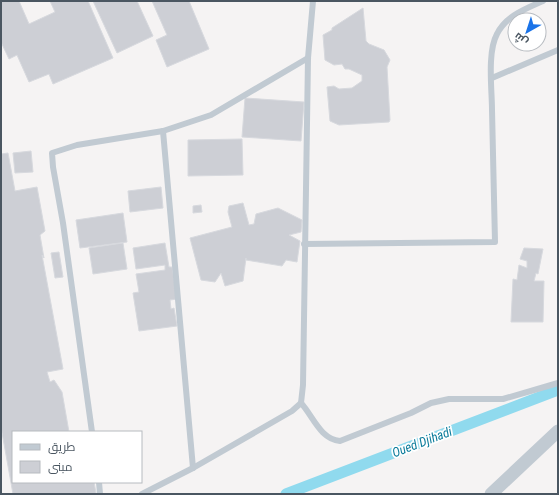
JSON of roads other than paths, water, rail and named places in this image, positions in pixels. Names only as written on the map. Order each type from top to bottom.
[{"type":"street","points":[[491,494],[558,431]]},
{"type":"lane","points":[[142,494],[193,468],[292,411],[301,403],[303,385],[308,58],[313,1]]},
{"type":"lane","points":[[304,244],[495,242],[492,78],[493,50],[496,35],[505,21],[520,11],[543,1]]},
{"type":"lane","points":[[492,78],[558,50]]},
{"type":"lane","points":[[92,431],[52,155],[57,150],[77,145],[163,131],[211,115],[308,58]]},
{"type":"lane","points":[[163,131],[193,468]]},
{"type":"lane","points":[[301,403],[324,434],[333,440],[340,441],[411,413],[431,403],[449,398],[503,399],[558,383]]},
{"type":"lane","points":[[99,483],[100,494]]},
{"type":"waterway","name":"Oued Djihadi","points":[[286,494],[558,390]]}]
